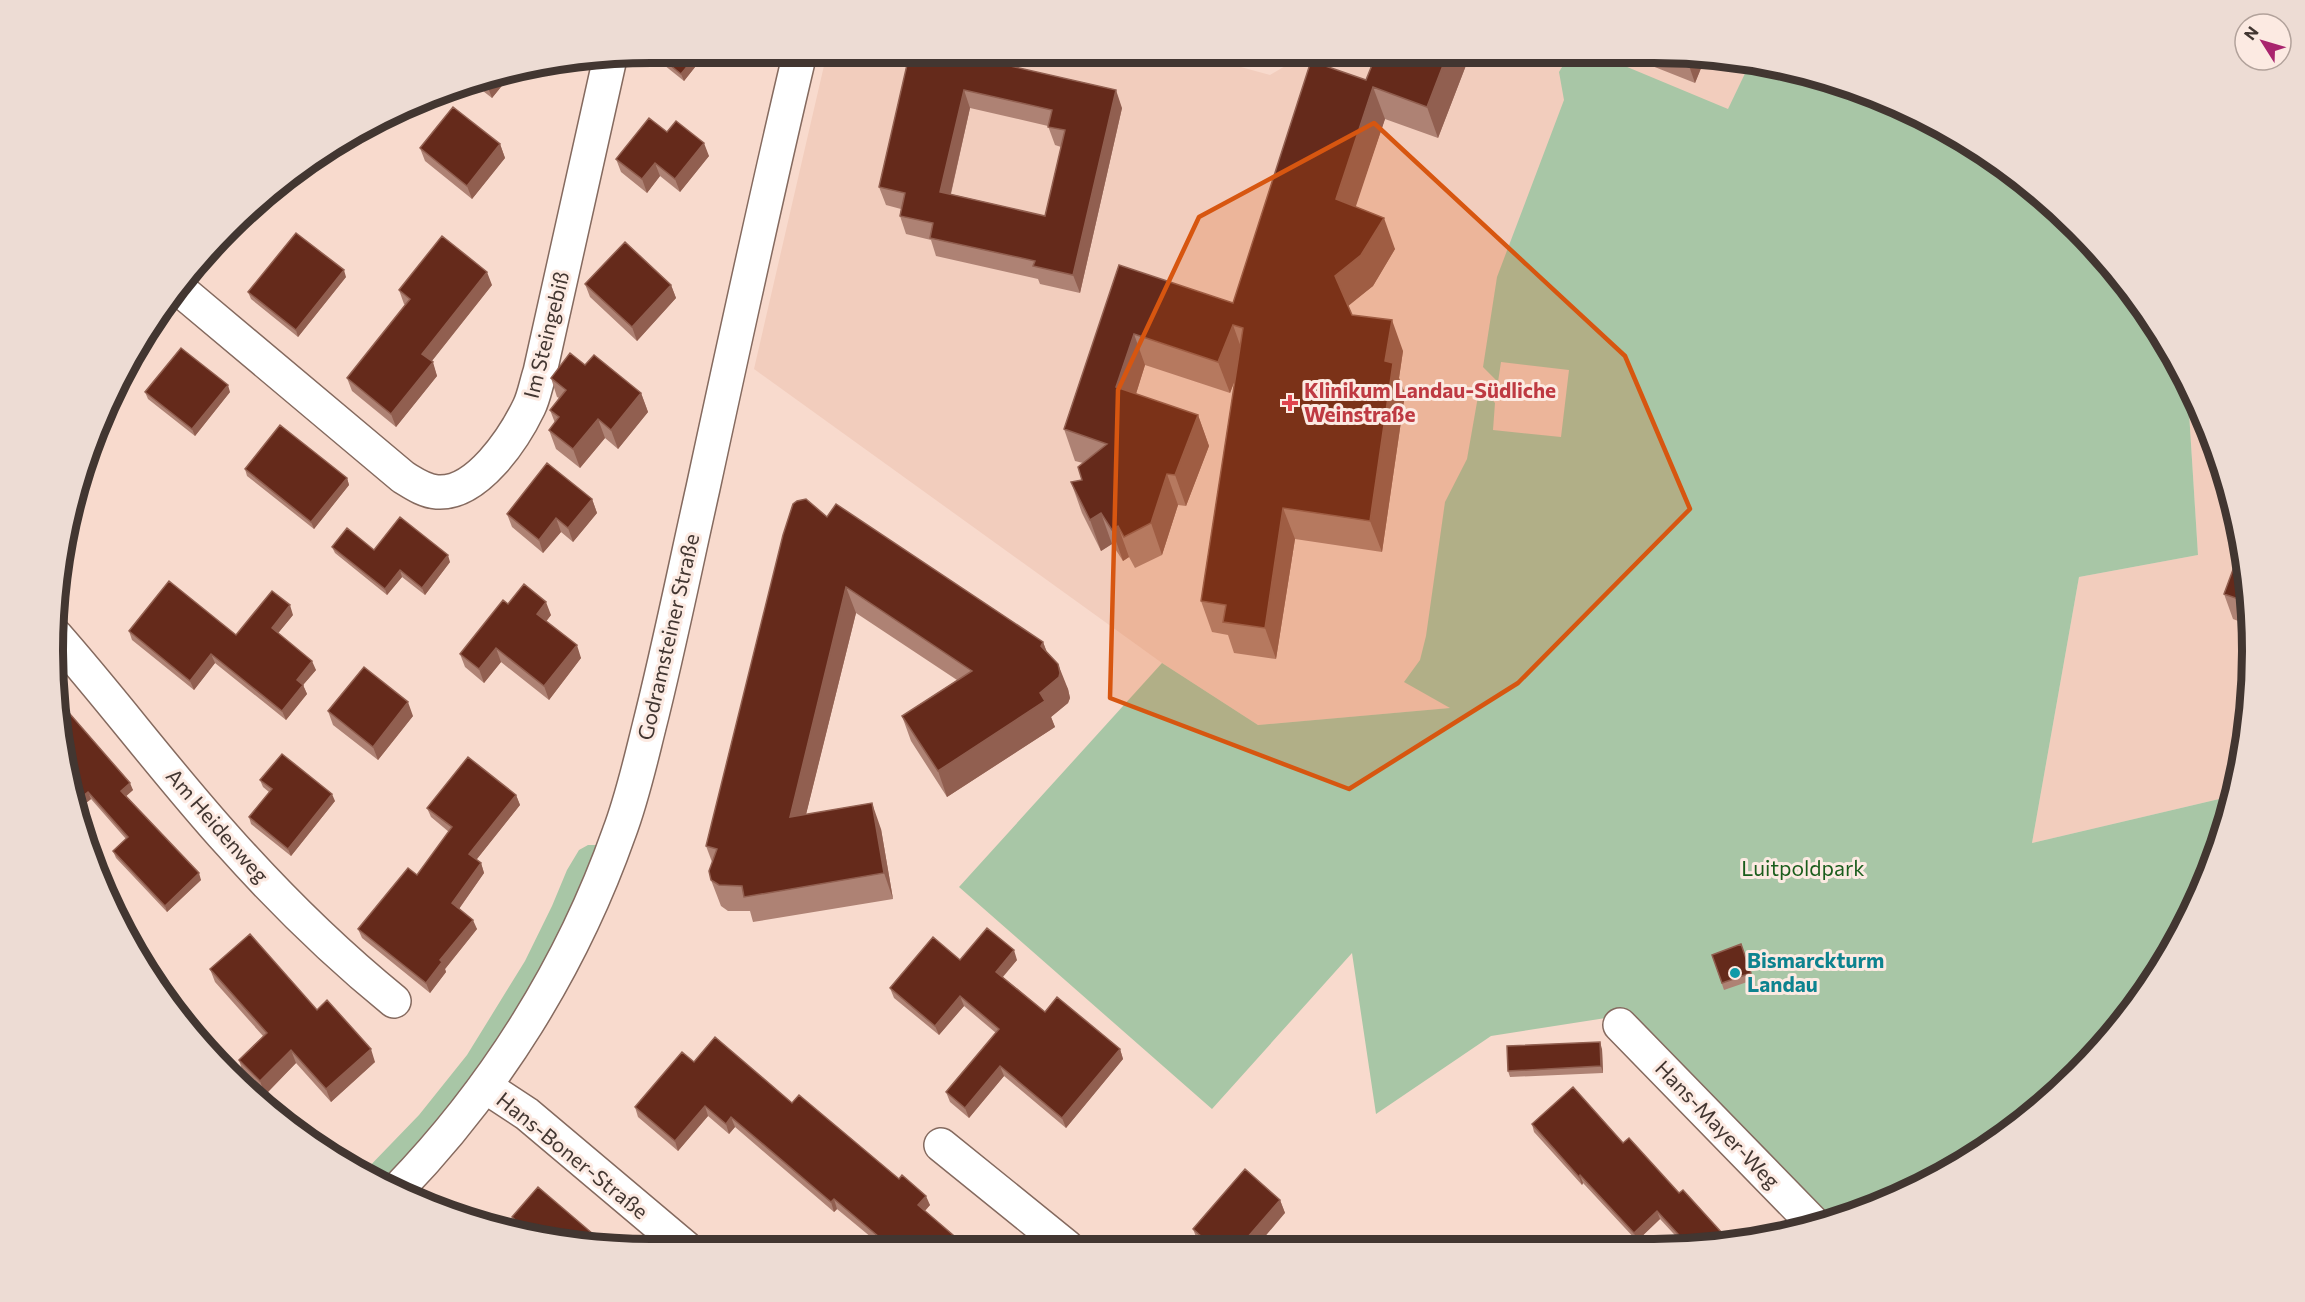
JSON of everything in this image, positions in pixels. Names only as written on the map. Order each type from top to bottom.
[{"type":"street","name":"Godramsteiner Straße","points":[[403,1184],[486,1087],[532,1015],[572,943],[619,835],[634,788],[661,682],[759,229],[798,63]]},
{"type":"street","name":"Im Steingebiß","points":[[185,294],[403,477],[437,492],[460,486],[476,478],[490,466],[511,437],[529,406],[540,372],[609,64]]},
{"type":"street","name":"Am Heidenweg","points":[[63,645],[264,881],[360,974],[394,1001]]},
{"type":"street","name":"Hans-Mayer-Weg","points":[[1620,1025],[1808,1218]]},
{"type":"street","name":"Hans-Boner-Straße","points":[[486,1087],[527,1114],[675,1239]]},
{"type":"street","points":[[941,1145],[1057,1239]]},
{"type":"highlighted area","points":[[1374,123],[1625,356],[1690,509],[1518,683],[1349,789],[1110,698],[1118,390],[1199,217]]},
{"type":"shaded area","name":"Klinikum Landau-Südliche Weinstraße","points":[[825,63],[1226,63],[1270,75],[1290,63],[1654,63],[1692,64],[1746,70],[1451,708],[1258,725],[1162,663],[754,369]]},
{"type":"shaded area","points":[[2189,408],[2211,462],[2222,499],[2231,536],[2241,613],[2241,689],[2231,766],[2223,798],[2032,843],[2079,577],[2198,555]]},
{"type":"green space","name":"Luitpoldpark","points":[[1564,63],[1618,63],[1728,109],[1746,70],[1769,74],[1843,94],[1914,124],[1948,142],[1981,162],[2042,209],[2096,263],[2143,324],[2189,408],[2198,555],[2079,577],[2032,843],[2223,798],[2197,876],[2163,945],[2143,978],[2096,1039],[2042,1093],[1981,1140],[1948,1160],[1879,1194],[1824,1214],[1625,1015],[1491,1036],[1376,1114],[1352,953],[1212,1109],[959,887],[1162,663],[1258,725],[1450,708],[1404,682],[1420,660],[1426,636],[1445,502],[1467,459],[1480,385],[1495,403],[1493,430],[1561,437],[1569,370],[1501,362],[1498,382],[1483,367],[1497,277],[1564,100],[1559,72]]},
{"type":"green space","points":[[588,845],[599,845],[592,867],[543,968],[471,1084],[389,1177],[369,1166],[419,1115],[467,1055],[525,961],[567,870],[579,850]]},
{"type":"building","points":[[667,63],[690,63],[681,74]]},
{"type":"building","points":[[907,63],[997,63],[1116,90],[1073,275],[1033,266],[1035,261],[930,238],[933,223],[900,216],[905,193],[879,187]],"holes":[[[964,90],[1052,110],[1048,127],[1065,130],[1045,216],[940,192]]]},
{"type":"building","points":[[1310,63],[1317,63],[1366,80],[1373,63],[1444,63],[1427,107],[1373,87],[1336,199],[1384,218],[1361,255],[1335,276],[1352,315],[1392,320],[1385,361],[1393,363],[1370,521],[1283,508],[1265,628],[1223,622],[1226,605],[1201,601],[1243,328],[1233,325],[1218,362],[1134,334],[1116,387],[1198,415],[1175,475],[1167,474],[1151,523],[1124,537],[1118,526],[1112,530],[1101,513],[1090,520],[1071,482],[1082,480],[1078,467],[1107,444],[1064,429],[1119,265],[1233,303]]},
{"type":"building","points":[[453,107],[500,144],[467,186],[420,148]]},
{"type":"building","points":[[649,118],[667,132],[676,121],[704,143],[675,179],[655,163],[642,179],[616,159]]},
{"type":"building","points":[[296,233],[344,270],[296,330],[248,292]]},
{"type":"building","points":[[442,236],[487,272],[422,354],[433,362],[391,414],[347,378],[410,299],[399,290]]},
{"type":"building","points":[[625,242],[671,285],[632,327],[585,284]]},
{"type":"building","points":[[181,348],[228,385],[192,429],[145,392]]},
{"type":"building","points":[[570,353],[585,365],[594,355],[641,393],[611,430],[598,419],[573,449],[549,430],[559,417],[550,410],[566,390],[551,378]]},
{"type":"building","points":[[280,425],[347,478],[311,522],[245,469]]},
{"type":"building","points":[[547,463],[592,499],[568,528],[556,518],[539,540],[507,514]]},
{"type":"building","points":[[806,499],[827,517],[836,504],[1043,642],[1041,646],[1058,664],[1060,673],[1059,677],[1040,693],[1045,701],[938,771],[902,716],[972,671],[846,587],[790,817],[872,803],[884,873],[744,897],[742,886],[719,885],[711,880],[709,871],[717,849],[706,846],[783,535],[793,504]]},
{"type":"building","points":[[400,517],[448,555],[422,588],[400,570],[385,589],[332,547],[347,528],[374,550]]},
{"type":"building","points":[[2235,563],[2240,599],[2224,594]]},
{"type":"building","points":[[169,581],[236,635],[272,591],[290,605],[272,628],[312,661],[297,680],[303,685],[282,711],[211,654],[190,681],[129,631]]},
{"type":"building","points":[[524,584],[546,602],[537,614],[577,645],[544,686],[496,648],[479,669],[460,654],[503,600],[508,604]]},
{"type":"building","points":[[364,667],[408,702],[373,747],[328,711]]},
{"type":"building","points":[[66,710],[130,783],[121,791],[199,873],[165,906],[113,851],[128,837],[88,792],[82,797],[74,766]]},
{"type":"building","points":[[282,754],[332,794],[288,849],[249,817],[272,789],[260,780]]},
{"type":"building","points":[[468,757],[516,795],[469,854],[481,863],[452,903],[473,920],[440,960],[442,962],[426,983],[358,929],[408,868],[417,875],[452,827],[427,808]]},
{"type":"building","points":[[987,928],[1014,950],[996,972],[1045,1012],[1057,997],[1120,1049],[1062,1118],[1000,1066],[965,1108],[946,1092],[999,1029],[960,996],[935,1026],[890,988],[933,937],[960,960]]},
{"type":"building","points":[[250,934],[317,1010],[327,1000],[371,1049],[326,1089],[291,1050],[260,1081],[239,1060],[267,1033],[210,969]]},
{"type":"building","name":"Bismarckturm Landau","points":[[1741,944],[1751,973],[1722,983],[1712,955]]},
{"type":"building","points":[[715,1037],[792,1103],[799,1095],[899,1179],[902,1175],[926,1196],[918,1205],[958,1239],[882,1239],[834,1199],[831,1202],[731,1117],[726,1124],[705,1106],[675,1141],[635,1107],[682,1052],[694,1062]]},
{"type":"building","points":[[1600,1042],[1601,1066],[1508,1071],[1507,1046]]},
{"type":"building","points":[[2073,1061],[2074,1062],[2042,1093],[2037,1097]]},
{"type":"building","points":[[1573,1087],[1623,1143],[1629,1138],[1679,1193],[1683,1190],[1722,1233],[1720,1235],[1682,1238],[1657,1211],[1634,1233],[1580,1175],[1579,1177],[1532,1124]]},
{"type":"building","points":[[1245,1169],[1280,1200],[1246,1239],[1200,1239],[1202,1237],[1193,1229]]},
{"type":"building","points":[[538,1187],[596,1236],[536,1228],[520,1224],[512,1217]]},
{"type":"place","name":"Klinikum Landau-Südliche Weinstraße","points":[[1290,403]]},
{"type":"place","name":"Bismarckturm Landau","points":[[1735,973]]}]
